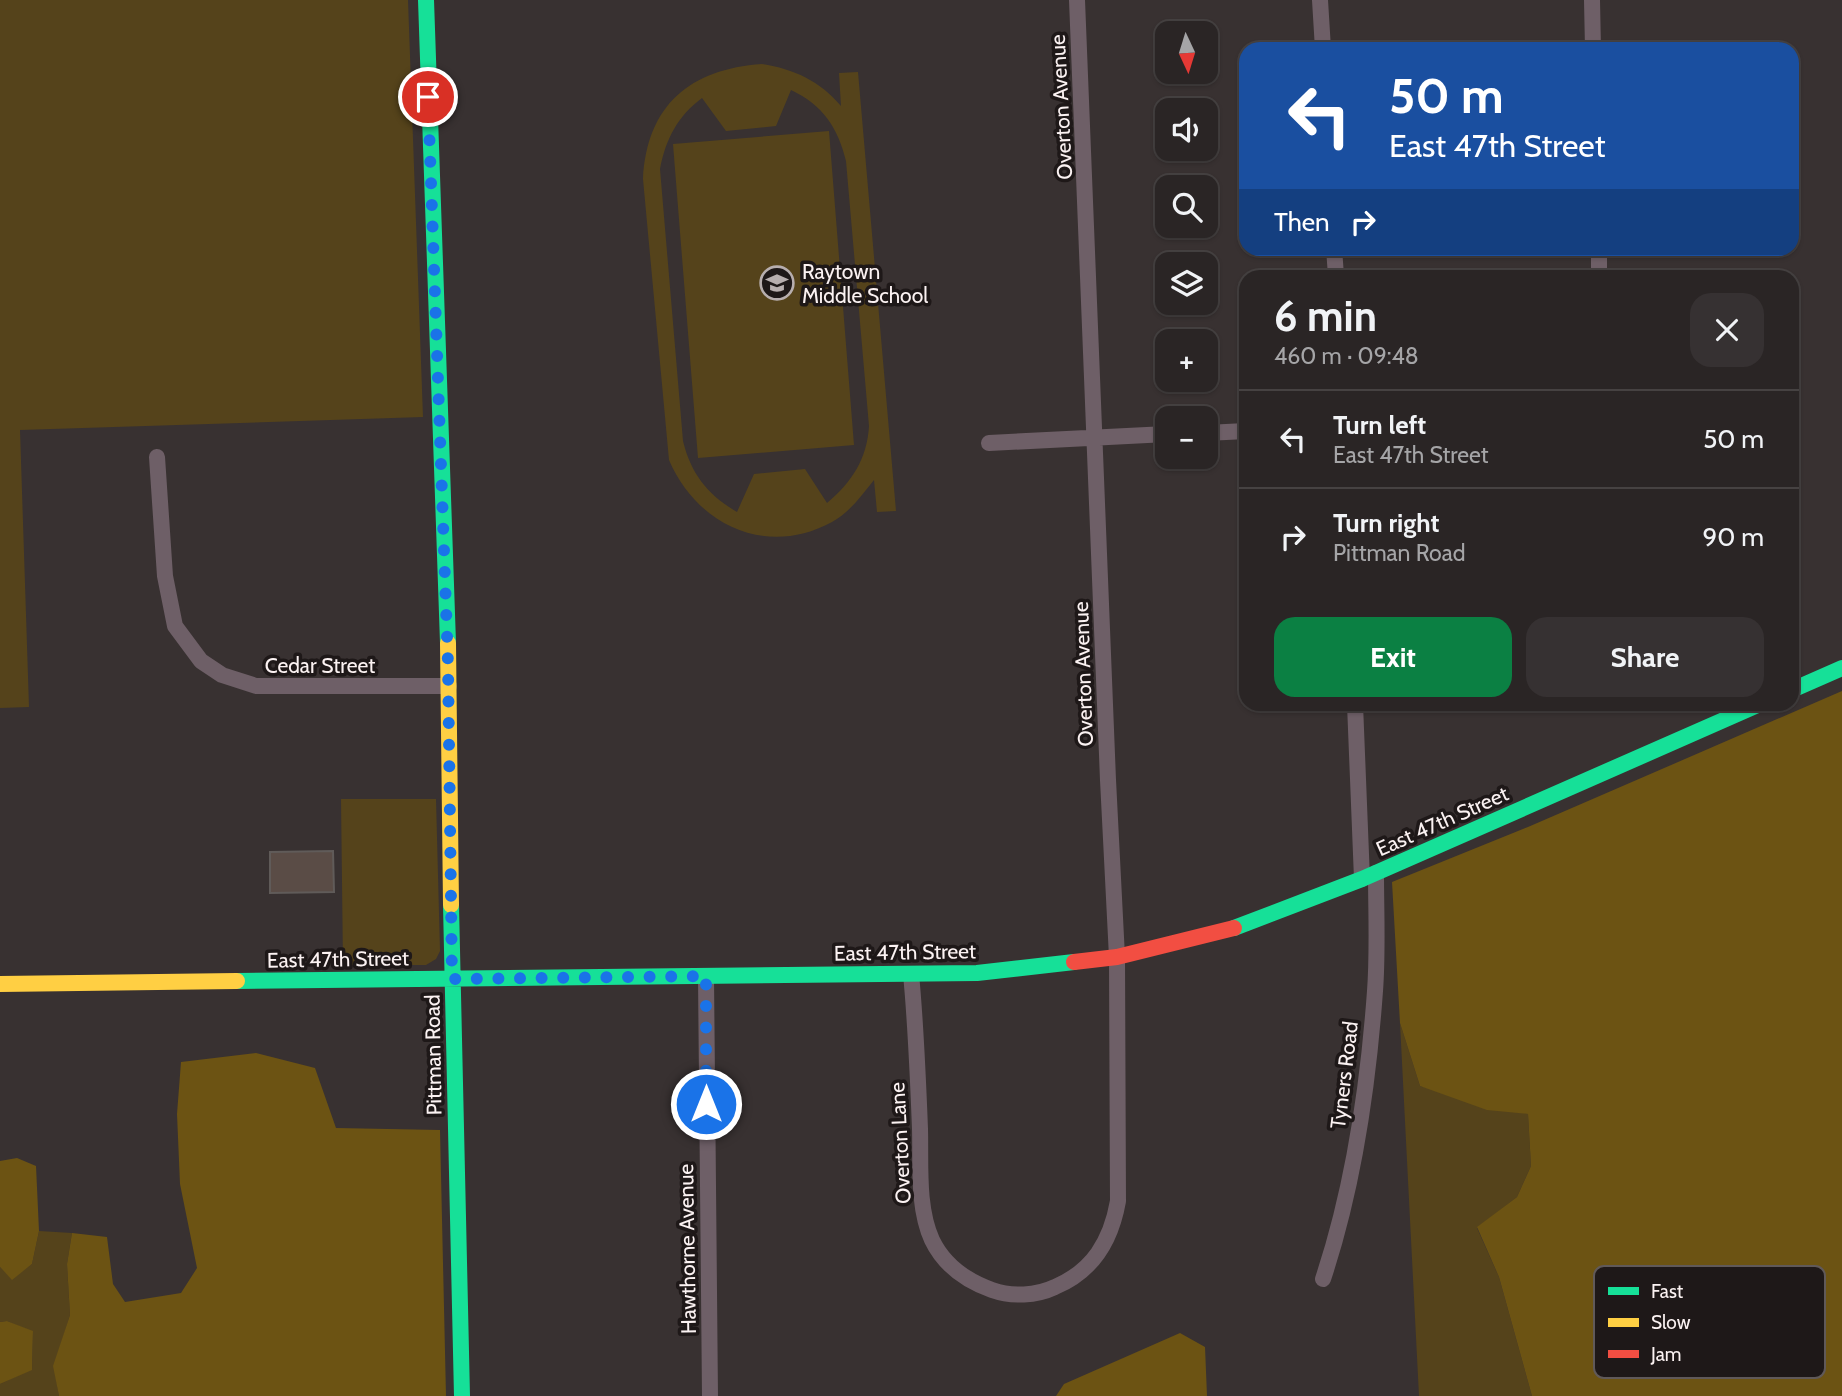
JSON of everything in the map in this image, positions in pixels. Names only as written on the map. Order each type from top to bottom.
[{"type":"main road","name":"Pittman Road","points":[[426,0],[449,686],[452,979],[462,1396]]},
{"type":"main road","points":[[1799,687],[1842,668]]},
{"type":"main road","name":"East 47th Street","points":[[0,984],[977,973],[1118,957],[1241,926],[1369,876],[1744,711]]},
{"type":"street","name":"Overton Avenue","points":[[1024,1294],[1048,1291],[1083,1272],[1099,1254],[1114,1225],[1118,1202],[1118,957],[1108,780],[1077,0]]},
{"type":"street","points":[[1320,0],[1323,42]]},
{"type":"street","points":[[1592,0],[1593,42]]},
{"type":"street","points":[[1218,432],[1239,431]]},
{"type":"street","points":[[989,443],[1155,434]]},
{"type":"street","name":"Cedar Street","points":[[157,457],[165,576],[175,626],[201,661],[222,676],[256,686],[449,686]]},
{"type":"street","name":"Tyners Road","points":[[1322,1279],[1342,1220],[1363,1106],[1375,989],[1356,711]]},
{"type":"street","name":"Overton Lane","points":[[911,974],[923,1209],[932,1240],[945,1260],[977,1285],[1000,1293],[1024,1294]]},
{"type":"street","name":"Hawthorne Avenue","points":[[706,976],[710,1396]]},
{"type":"shaded area","points":[[0,0],[408,0],[423,417],[20,430],[29,707],[0,708]]},
{"type":"shaded area","points":[[762,64],[796,73],[815,83],[841,106],[839,73],[858,72],[896,511],[877,512],[874,480],[844,514],[832,522],[807,532],[783,537],[736,529],[715,518],[681,483],[669,460],[643,179],[646,153],[663,111],[677,96],[694,83],[736,67]],"holes":[[[791,90],[828,119],[839,138],[846,161],[868,438],[857,469],[844,487],[827,503],[805,469],[754,474],[737,512],[717,498],[702,482],[691,464],[683,441],[660,169],[674,129],[686,112],[702,98],[726,131],[776,126]]]},
{"type":"shaded area","points":[[829,131],[854,445],[698,458],[673,144]]},
{"type":"shaded area","points":[[1842,691],[1842,1396],[1532,1396],[1499,1277],[1477,1227],[1517,1197],[1531,1166],[1528,1114],[1487,1110],[1420,1086],[1400,1023],[1392,882],[1528,827]]},
{"type":"shaded area","points":[[341,799],[436,799],[440,951],[436,959],[426,965],[343,965]]},
{"type":"shaded area","points":[[1400,1023],[1420,1086],[1528,1114],[1531,1166],[1517,1197],[1477,1228],[1499,1277],[1532,1396],[1419,1396]]},
{"type":"shaded area","points":[[256,1053],[315,1068],[336,1128],[440,1130],[446,1396],[59,1396],[53,1366],[70,1315],[67,1264],[72,1233],[107,1237],[113,1284],[125,1302],[181,1293],[197,1268],[180,1184],[177,1114],[181,1062]]},
{"type":"shaded area","points":[[17,1158],[36,1166],[39,1231],[32,1264],[12,1280],[0,1267],[0,1161]]},
{"type":"shaded area","points":[[39,1231],[72,1233],[67,1264],[70,1315],[54,1366],[59,1396],[0,1396],[0,1384],[32,1369],[33,1332],[7,1321],[0,1322],[0,1267],[12,1279],[32,1264]]},
{"type":"shaded area","points":[[7,1321],[33,1331],[32,1370],[0,1384],[0,1322]]},
{"type":"shaded area","points":[[1180,1333],[1205,1347],[1207,1396],[1056,1396],[1064,1384]]},
{"type":"building","points":[[333,851],[334,892],[270,893],[270,852]]},
{"type":"traffic: fast","points":[[426,0],[448,643]]},
{"type":"traffic: fast","points":[[1799,687],[1842,668]]},
{"type":"traffic: fast","points":[[1234,928],[1362,879],[1744,711]]},
{"type":"traffic: fast","points":[[451,905],[462,1396]]},
{"type":"traffic: fast","points":[[237,981],[977,973],[1074,962]]},
{"type":"traffic: slow","points":[[448,643],[451,905]]},
{"type":"traffic: slow","points":[[0,984],[237,981]]},
{"type":"traffic: jam","points":[[1074,962],[1117,957],[1234,928]]},
{"type":"place","name":"Raytown Middle School","points":[[777,283]]},
{"type":"route","points":[[428,97],[448,664],[452,979],[706,976],[706,1104]]}]
